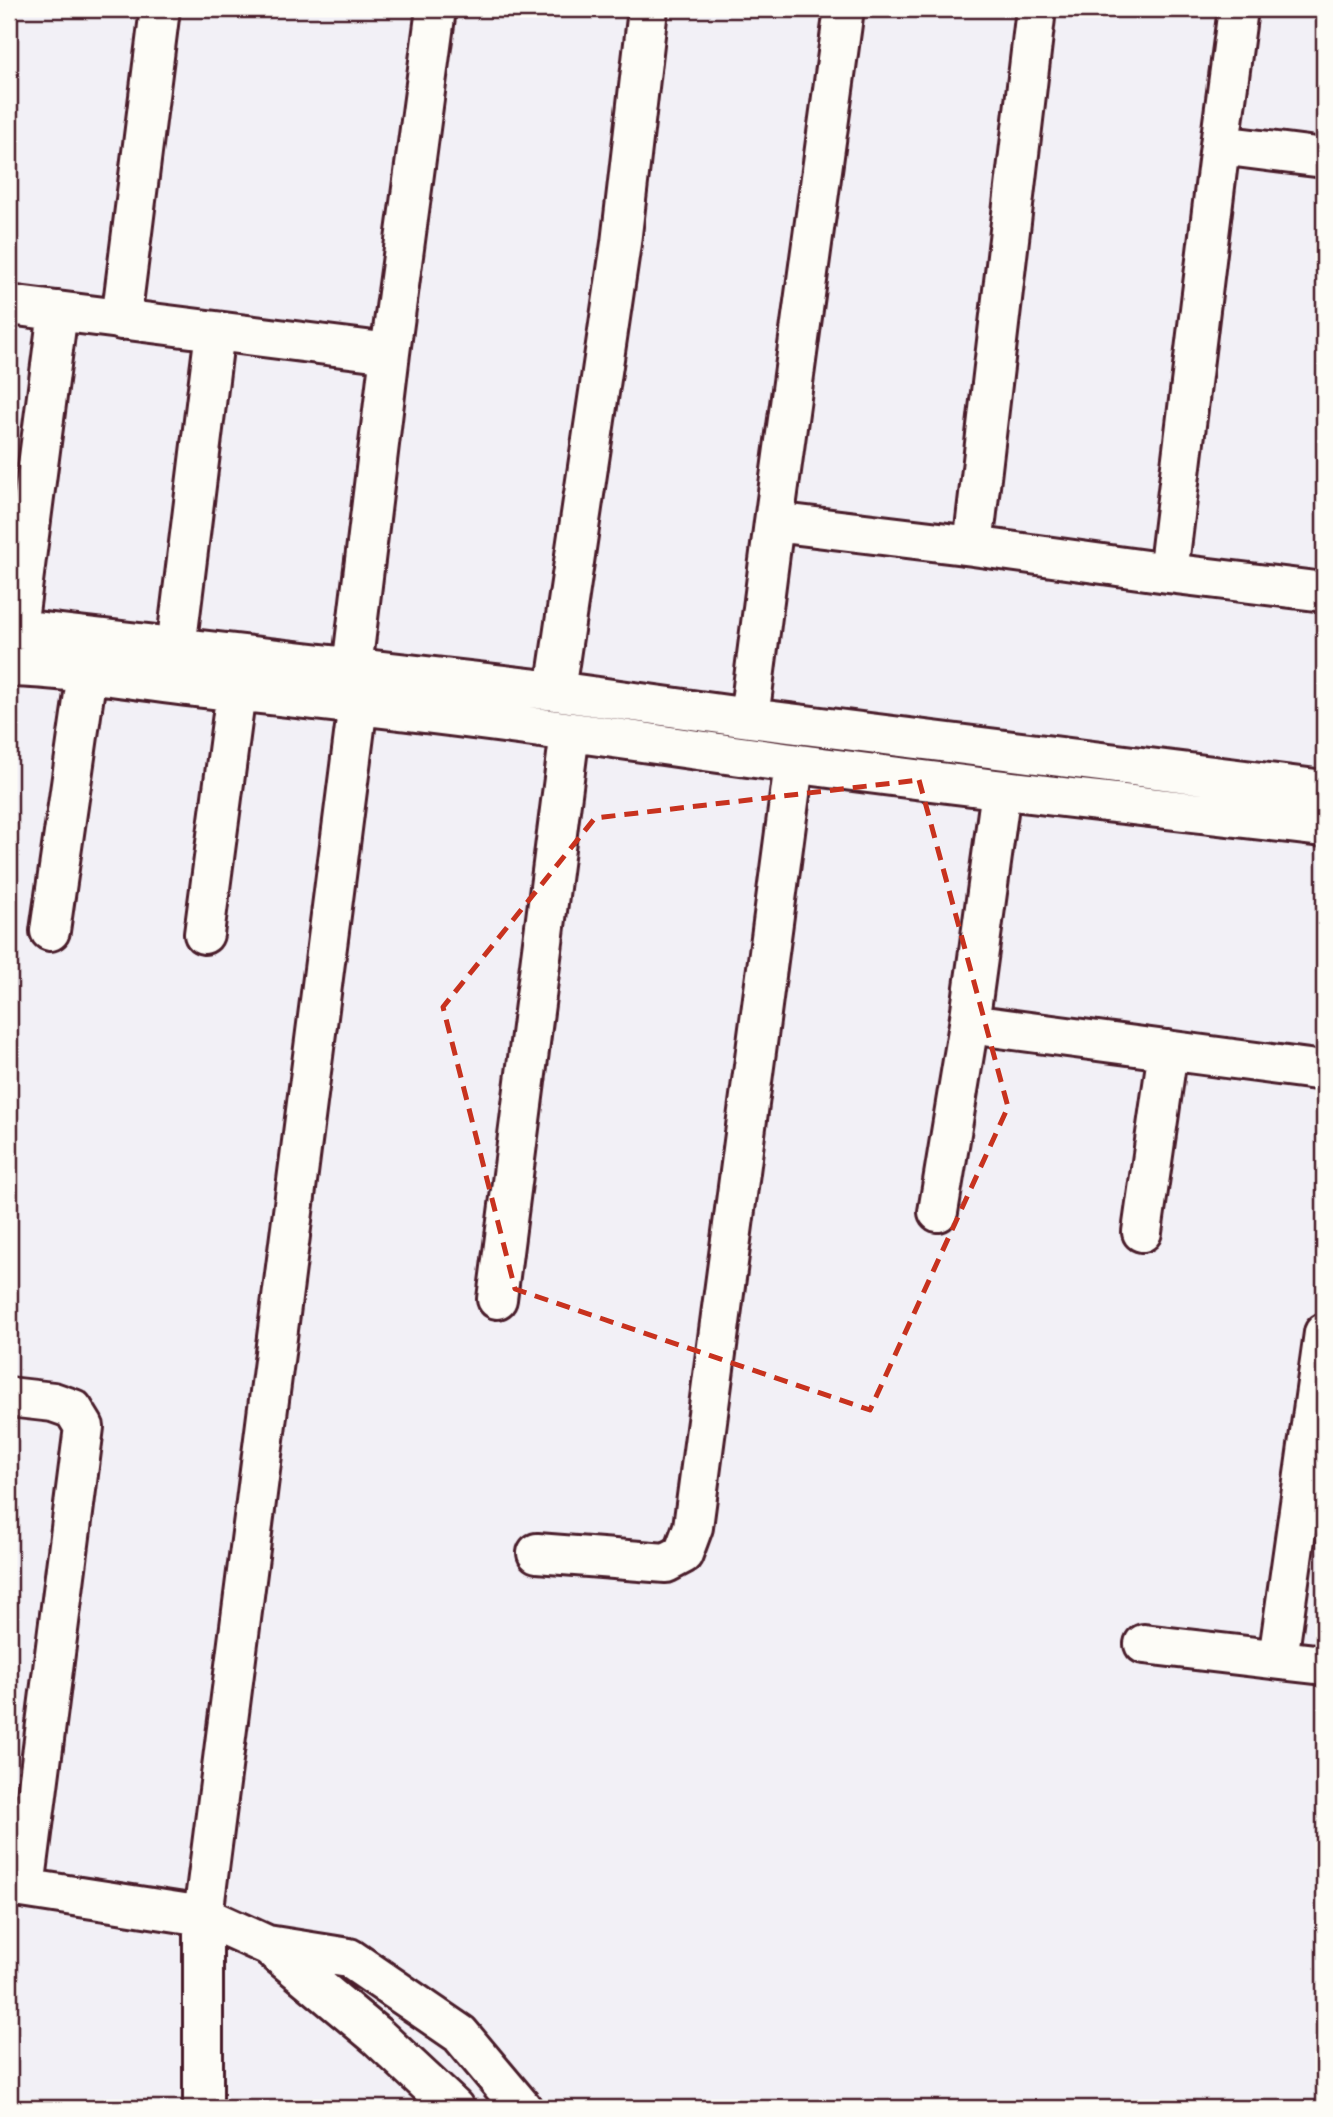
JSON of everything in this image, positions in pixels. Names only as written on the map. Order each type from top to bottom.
[{"type":"street","points":[[121,320],[160,9]]},
{"type":"street","points":[[203,2108],[203,1916],[355,686],[390,353],[436,9]]},
{"type":"street","points":[[555,691],[621,243],[648,9]]},
{"type":"street","points":[[749,718],[844,9]]},
{"type":"street","points":[[973,546],[1036,9]]},
{"type":"street","points":[[1168,573],[1238,9]]},
{"type":"street","points":[[1220,145],[1324,158]]},
{"type":"street","points":[[9,305],[390,353]]},
{"type":"street","points":[[58,311],[13,628],[175,646],[570,732],[794,764],[1324,827]]},
{"type":"street","points":[[172,684],[215,331]]},
{"type":"street","points":[[775,522],[1324,592]]},
{"type":"street","points":[[9,667],[87,673],[236,691],[355,686],[555,691],[1324,790]]},
{"type":"street","points":[[50,930],[87,673]]},
{"type":"street","points":[[204,934],[236,691]]},
{"type":"street","points":[[497,1299],[570,732]]},
{"type":"street","points":[[537,1553],[666,1563],[683,1554],[693,1527],[794,764]]},
{"type":"street","points":[[938,1212],[969,1024],[1001,790]]},
{"type":"street","points":[[969,1024],[1324,1071]]},
{"type":"street","points":[[1142,1232],[1168,1050]]},
{"type":"street","points":[[1278,1659],[1324,1333]]},
{"type":"street","points":[[9,1397],[53,1402],[73,1409],[84,1427],[17,1887],[203,1916],[267,1945],[377,2036],[454,2108]]},
{"type":"street","points":[[1144,1644],[1324,1665]]},
{"type":"street","points":[[267,1945],[349,1958],[460,2034],[522,2108]]},
{"type":"highlighted area","points":[[919,780],[1008,1107],[870,1410],[515,1289],[443,1007],[595,818]]}]
